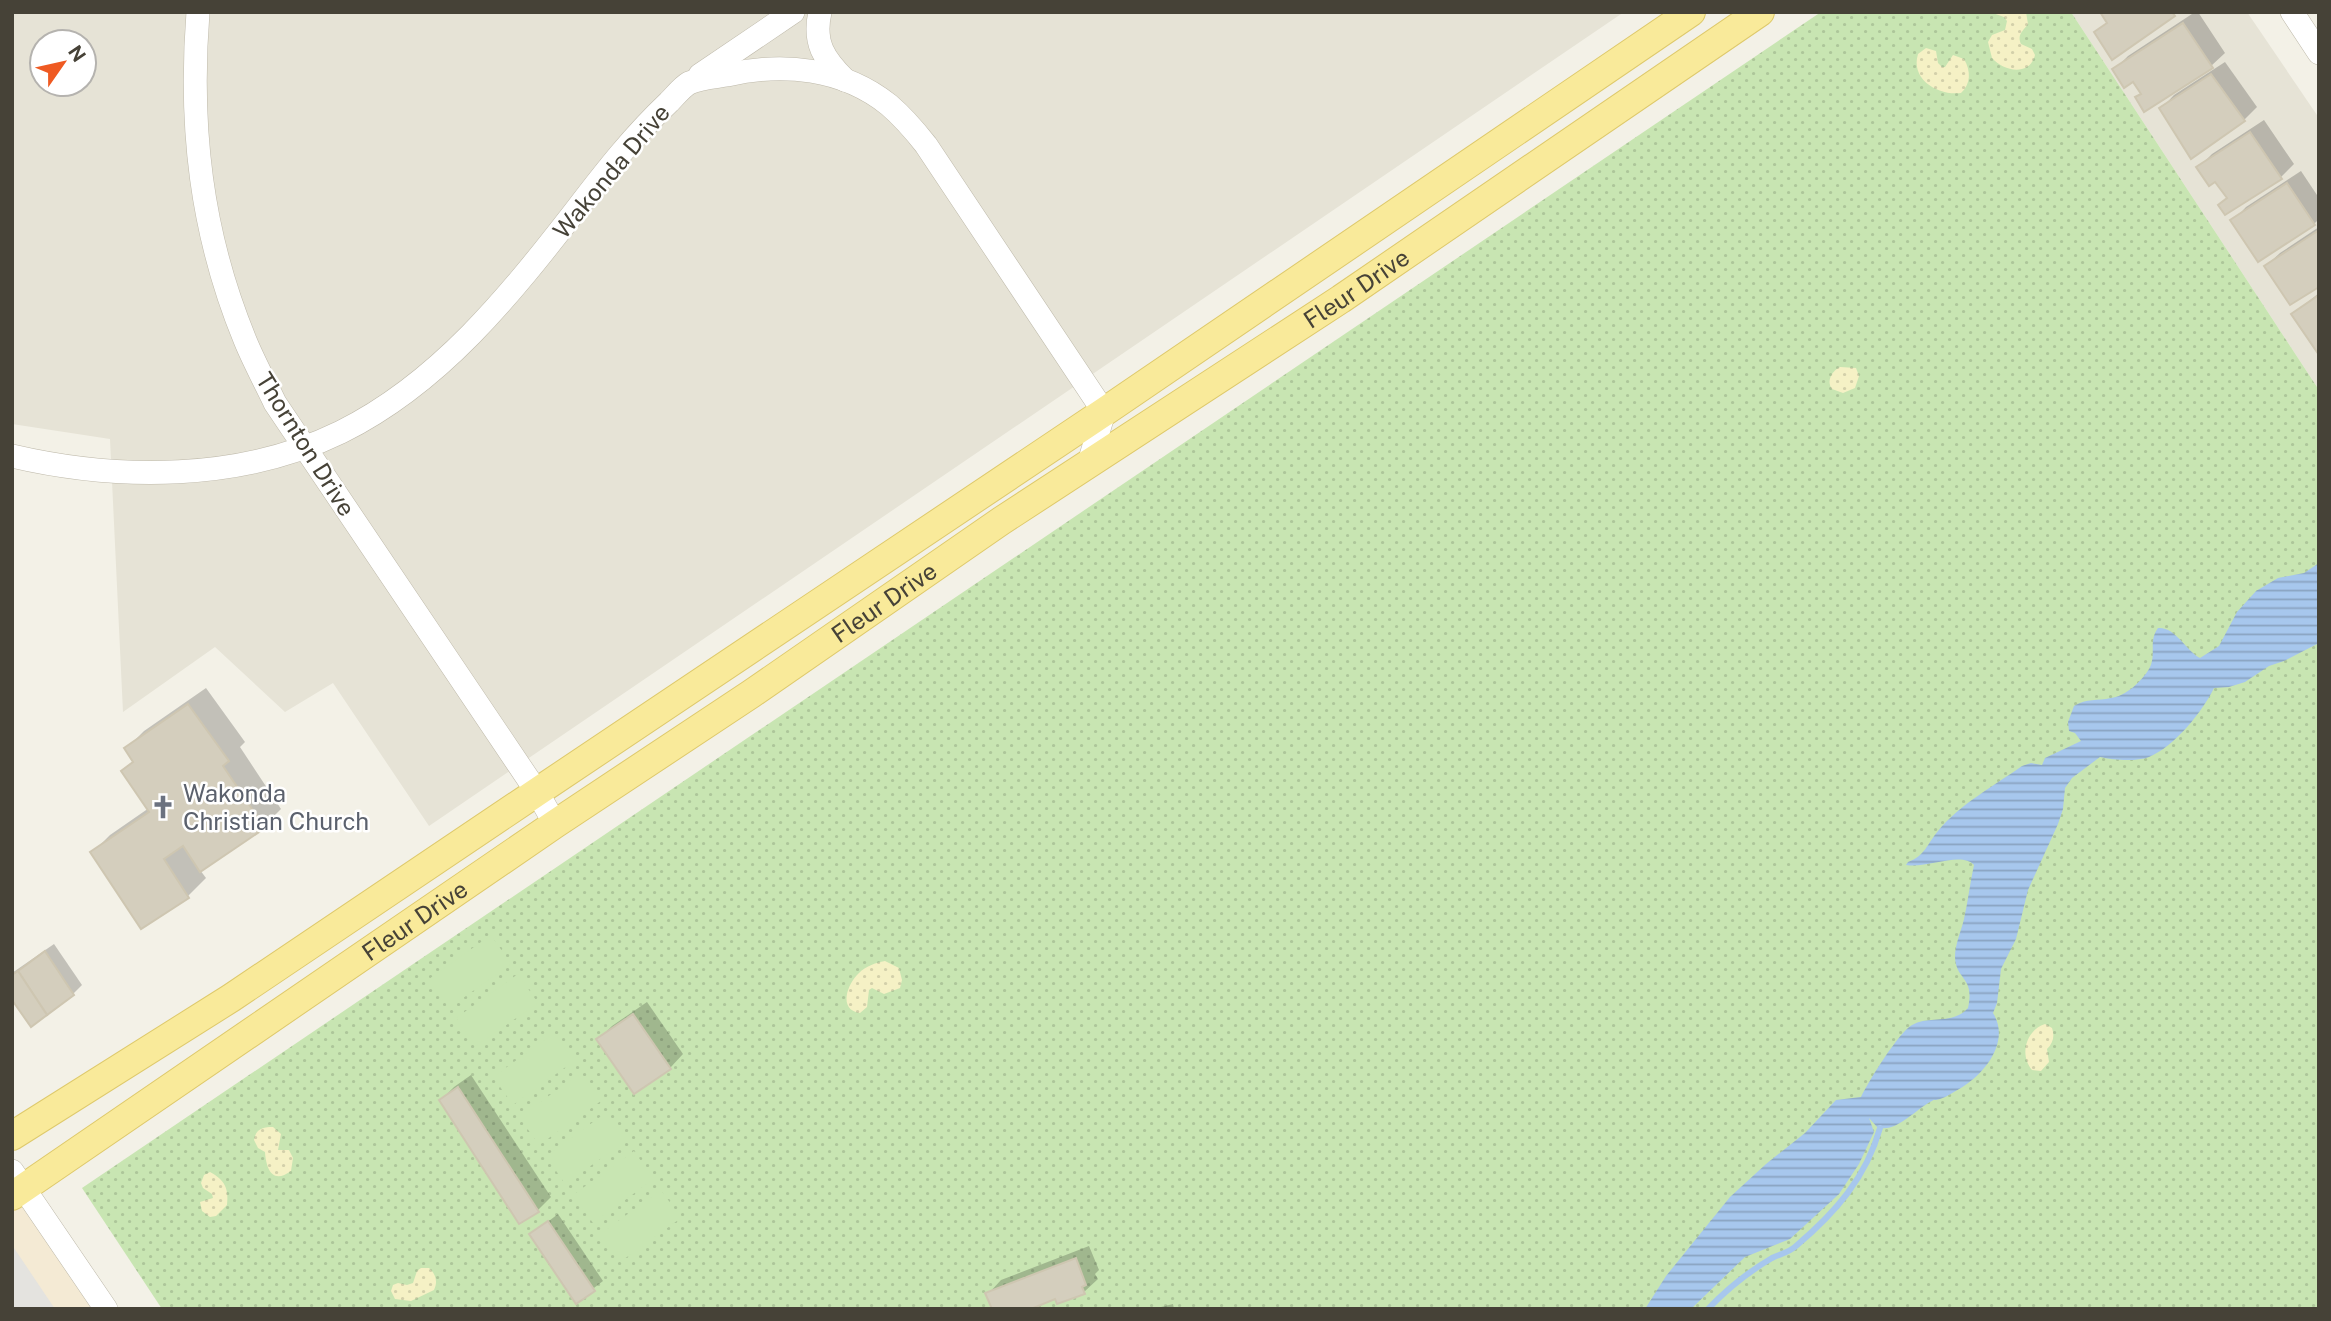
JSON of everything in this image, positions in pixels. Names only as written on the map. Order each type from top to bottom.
[{"type":"main road","name":"Fleur Drive","points":[[12,1136],[231,998],[1104,412],[1691,12]]},
{"type":"main road","name":"Fleur Drive","points":[[16,1185],[751,694],[1001,521],[1341,299],[1760,12]]},
{"type":"street","name":"Thornton Drive","points":[[198,12],[193,69],[195,125],[205,208],[222,275],[245,340],[275,403],[303,447],[537,792],[555,824]]},
{"type":"street","points":[[688,84],[793,12]]},
{"type":"street","points":[[820,12],[819,42],[826,61],[845,80]]},
{"type":"street","points":[[2292,12],[2319,53]]},
{"type":"street","name":"Wakonda Drive","points":[[12,456],[46,464],[102,471],[159,472],[216,468],[264,459],[303,447],[353,425],[394,399],[445,360],[491,316],[613,161],[643,127],[688,84],[767,68],[804,69],[845,80],[889,105],[926,145],[1104,412]]},
{"type":"street","points":[[1090,463],[1104,412]]},
{"type":"street","points":[[16,1185],[106,1309]]},
{"type":"shaded area","points":[[12,12],[1624,12],[429,826],[333,683],[285,712],[215,647],[123,712],[110,439],[12,424]]},
{"type":"shaded area","points":[[2071,12],[2247,12],[2319,118],[2319,390]]},
{"type":"shaded area","points":[[25,1189],[106,1309],[12,1309],[12,1196]]},
{"type":"shaded area","points":[[12,1245],[55,1309],[12,1309]]},
{"type":"green space","points":[[1821,12],[2071,12],[2319,390],[2319,1309],[162,1309],[82,1188]]},
{"type":"green space","points":[[491,935],[511,964],[449,1008],[429,979]]},
{"type":"green space","points":[[518,974],[538,1003],[476,1046],[456,1018]]},
{"type":"green space","points":[[554,1033],[574,1061],[513,1105],[493,1077]]},
{"type":"green space","points":[[581,1073],[601,1101],[539,1145],[519,1117]]},
{"type":"green space","points":[[607,1112],[627,1140],[565,1184],[546,1156]]},
{"type":"green space","points":[[634,1151],[654,1179],[593,1223],[573,1195]]},
{"type":"green space","points":[[661,1190],[681,1218],[620,1262],[600,1234]]},
{"type":"sand","points":[[1990,12],[2026,12],[2028,24],[2020,41],[2032,49],[2035,55],[2028,66],[2010,69],[1992,58],[1988,42],[1992,35],[2005,30],[2007,21],[2004,17]]},
{"type":"sand","points":[[1926,48],[1936,51],[1938,63],[1942,67],[1945,67],[1953,55],[1964,59],[1969,77],[1967,86],[1961,93],[1944,92],[1922,79],[1918,71],[1918,54]]},
{"type":"sand","points":[[1840,367],[1856,368],[1859,376],[1855,388],[1843,393],[1832,389],[1830,383],[1832,374]]},
{"type":"sand","points":[[885,961],[899,968],[902,980],[900,988],[884,994],[872,988],[869,990],[867,1007],[860,1013],[853,1011],[847,1002],[851,983],[865,968]]},
{"type":"sand","points":[[2045,1024],[2052,1028],[2053,1034],[2047,1049],[2049,1062],[2041,1071],[2032,1070],[2025,1050],[2029,1037]]},
{"type":"sand","points":[[273,1127],[281,1134],[278,1150],[289,1150],[293,1158],[291,1171],[279,1176],[271,1173],[265,1152],[258,1148],[254,1140],[260,1129]]},
{"type":"sand","points":[[210,1172],[222,1182],[226,1190],[227,1205],[216,1216],[210,1217],[202,1211],[200,1202],[213,1198],[201,1183],[204,1175]]},
{"type":"sand","points":[[429,1268],[433,1273],[436,1281],[434,1290],[411,1301],[395,1299],[391,1291],[393,1285],[413,1283],[417,1271]]},
{"type":"water","points":[[2319,563],[2319,643],[2269,666],[2245,682],[2214,688],[2187,727],[2159,752],[2138,760],[2100,757],[2072,778],[2065,788],[2058,824],[2028,890],[2016,939],[2001,969],[1997,1003],[1993,1013],[1999,1034],[1994,1054],[1981,1072],[1946,1097],[1934,1100],[1891,1127],[1877,1127],[1869,1118],[1874,1132],[1859,1164],[1839,1194],[1790,1239],[1745,1257],[1691,1309],[1645,1309],[1666,1276],[1730,1197],[1805,1133],[1836,1100],[1861,1097],[1884,1058],[1906,1029],[1919,1022],[1955,1016],[1968,1008],[1969,990],[1958,971],[1955,957],[1974,865],[1961,860],[1914,866],[1906,865],[1908,862],[1922,853],[1956,812],[1978,796],[2022,766],[2031,763],[2042,765],[2045,758],[2081,741],[2075,733],[2069,731],[2068,722],[2074,706],[2117,697],[2137,683],[2151,664],[2158,628],[2170,631],[2200,658],[2219,646],[2237,612],[2256,591],[2278,578],[2304,573]]},
{"type":"building","points":[[2100,12],[2172,12],[2175,16],[2112,60],[2094,32],[2107,23]]},
{"type":"building","points":[[2183,23],[2213,68],[2144,112],[2135,97],[2141,94],[2133,82],[2124,88],[2112,69]]},
{"type":"building","points":[[2211,74],[2245,121],[2191,159],[2159,108]]},
{"type":"building","points":[[2250,132],[2282,179],[2225,215],[2218,205],[2227,198],[2215,182],[2209,186],[2196,167]]},
{"type":"building","points":[[2287,183],[2315,225],[2258,262],[2230,220]]},
{"type":"building","points":[[2319,230],[2319,287],[2290,305],[2264,266]]},
{"type":"building","points":[[2319,295],[2319,355],[2291,314]]},
{"type":"building","points":[[188,704],[229,761],[223,766],[265,828],[200,872],[183,846],[164,859],[189,898],[141,929],[90,852],[149,812],[121,771],[133,762],[124,748]]},
{"type":"building","points":[[45,951],[74,995],[47,1015],[18,971]]},
{"type":"building","points":[[18,971],[47,1015],[31,1027],[12,1000],[12,975]]},
{"type":"building","points":[[633,1014],[671,1069],[634,1094],[596,1039]]},
{"type":"building","points":[[458,1087],[539,1212],[519,1224],[439,1100]]},
{"type":"building","points":[[548,1221],[595,1291],[576,1304],[529,1234]]},
{"type":"building","points":[[1076,1258],[1086,1285],[1082,1287],[1085,1294],[1057,1304],[1055,1299],[1031,1309],[992,1309],[985,1293]]},
{"type":"waterway","points":[[1708,1309],[1746,1275],[1794,1248],[1824,1221],[1858,1179],[1880,1128]]},
{"type":"place","name":"Wakonda Christian Church","points":[[163,807]]}]
